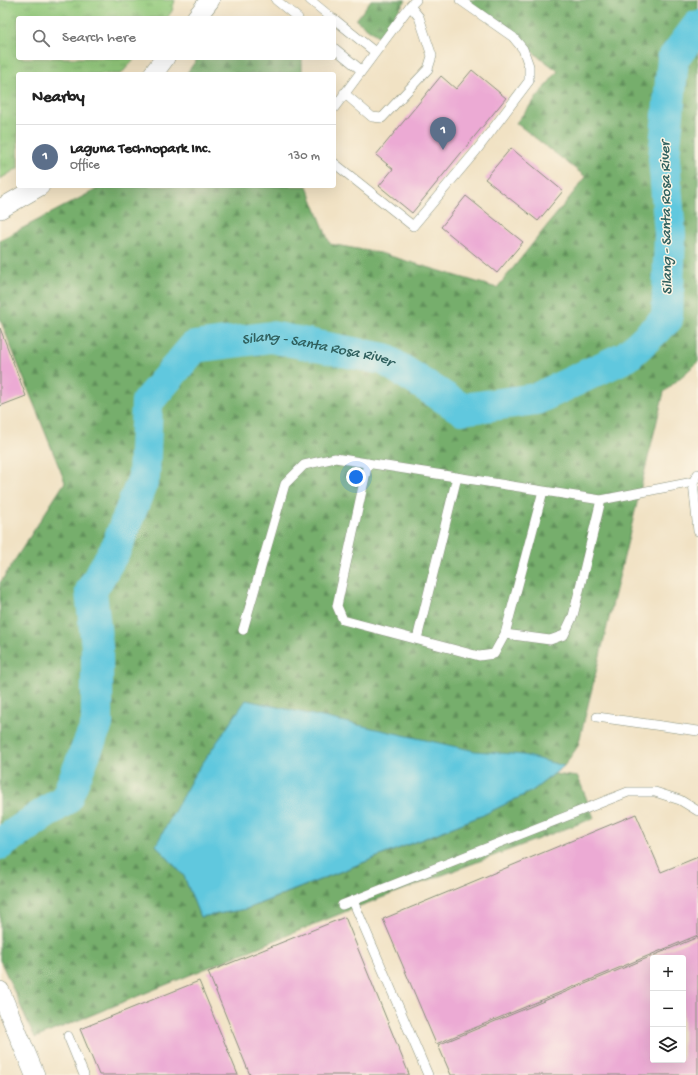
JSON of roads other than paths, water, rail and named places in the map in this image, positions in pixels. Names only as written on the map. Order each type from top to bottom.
[{"type":"street","points":[[198,16],[210,0]]},
{"type":"street","points":[[154,72],[164,60]]},
{"type":"street","points":[[0,209],[37,188]]},
{"type":"street","points":[[0,991],[5,1017],[35,1075]]},
{"type":"lane","points":[[276,0],[296,16]]},
{"type":"lane","points":[[310,0],[329,16]]},
{"type":"lane","points":[[336,165],[414,226],[476,152],[528,81],[528,66],[523,49],[512,37],[460,0]]},
{"type":"lane","points":[[336,105],[344,92],[413,3],[430,47],[432,56],[428,69],[382,118],[372,117],[344,92]]},
{"type":"lane","points":[[336,21],[375,52]]},
{"type":"lane","points":[[336,50],[361,70]]},
{"type":"lane","points":[[243,630],[284,484],[304,464],[335,458],[601,500],[695,478],[698,531]]},
{"type":"lane","points":[[368,463],[337,606],[343,620],[479,656],[494,654],[505,634],[543,491]]},
{"type":"lane","points":[[417,639],[457,477]]},
{"type":"lane","points":[[505,634],[550,640],[564,635],[573,616],[601,500]]},
{"type":"lane","points":[[597,717],[698,731]]},
{"type":"lane","points":[[342,905],[628,792],[655,792],[680,800],[698,811]]},
{"type":"lane","points":[[352,901],[428,1075]]},
{"type":"lane","points":[[68,1036],[84,1075]]},
{"type":"water","points":[[246,700],[475,751],[523,755],[564,766],[532,791],[483,815],[246,909],[200,917],[184,876],[156,845],[193,777]]},
{"type":"waterway","name":"Silang - Santa Rosa River","points":[[0,844],[66,799],[97,724],[97,647],[91,591],[116,548],[144,477],[147,402],[194,347],[271,337],[384,359],[462,409],[536,399],[627,356],[667,319],[670,235],[664,158],[673,59],[698,26]]},
{"type":"place","name":"Laguna Technopark Inc.","points":[[443,150]]}]
